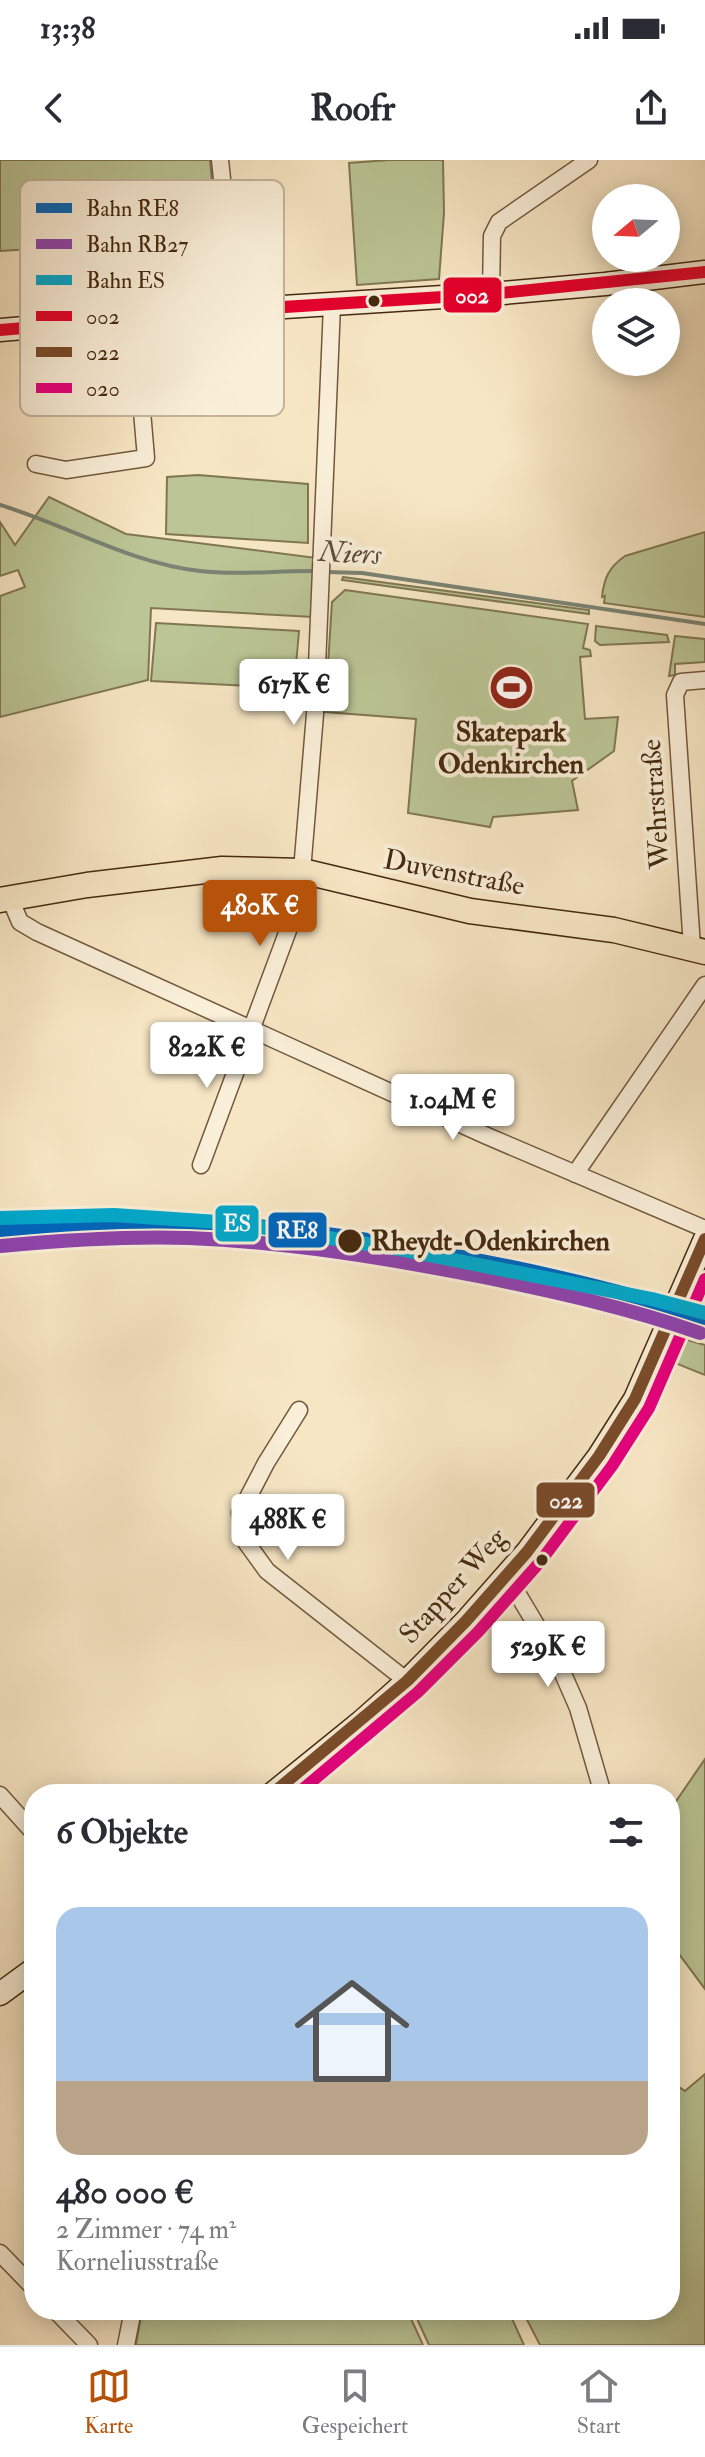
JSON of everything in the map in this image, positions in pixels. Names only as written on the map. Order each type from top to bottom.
[{"type":"main road","points":[[284,308],[491,294],[705,272]]},
{"type":"main road","points":[[0,330],[20,328]]},
{"type":"main road","name":"Duvenstraße","points":[[5,898],[222,869],[302,871],[470,911],[583,925],[698,950]]},
{"type":"main road","name":"Stapper Weg","points":[[284,1784],[407,1681],[507,1576],[599,1456],[635,1399],[705,1239]]},
{"type":"main road","points":[[0,1994],[24,1976]]},
{"type":"street","points":[[220,160],[222,180]]},
{"type":"street","points":[[491,294],[492,236],[499,222],[589,160]]},
{"type":"street","points":[[201,1165],[303,890],[315,714],[332,305]]},
{"type":"street","points":[[36,464],[66,470],[146,458],[142,416]]},
{"type":"street","name":"Wehrstraße","points":[[698,950],[675,695],[681,682],[705,680]]},
{"type":"street","points":[[5,898],[20,922],[37,932],[251,1030],[705,1229]]},
{"type":"street","points":[[575,1174],[705,985]]},
{"type":"street","name":"Stapper Weg","points":[[299,1410],[240,1513],[246,1542],[267,1571],[407,1681]]},
{"type":"street","points":[[507,1576],[557,1660],[578,1708],[600,1784]]},
{"type":"street","points":[[0,1795],[24,1822]]},
{"type":"street","points":[[0,2253],[24,2278]]},
{"type":"street","points":[[65,2320],[89,2345]]},
{"type":"street","points":[[126,2345],[131,2320]]},
{"type":"green space","points":[[0,160],[210,160],[212,180],[20,180],[20,250],[0,251]]},
{"type":"green space","points":[[443,160],[444,213],[439,279],[357,285],[349,163]]},
{"type":"green space","points":[[198,475],[308,484],[308,543],[166,534],[167,477]]},
{"type":"green space","points":[[49,497],[126,534],[317,558],[313,617],[151,608],[148,680],[0,717],[0,596],[25,587],[18,570],[0,576],[0,522],[15,545]]},
{"type":"green space","points":[[705,532],[705,617],[604,603],[605,596],[602,597],[606,579],[615,564],[625,556]]},
{"type":"green space","points":[[343,577],[589,610],[589,614],[342,580]]},
{"type":"green space","points":[[345,590],[588,624],[583,648],[590,650],[591,656],[580,657],[585,719],[618,717],[614,751],[572,781],[578,810],[493,817],[490,827],[408,813],[416,719],[325,712],[332,602]]},
{"type":"green space","points":[[156,623],[299,631],[294,688],[151,681]]},
{"type":"green space","points":[[596,626],[667,635],[669,642],[600,645],[595,641]]},
{"type":"green space","points":[[675,636],[705,639],[705,662],[675,664],[675,675],[669,676]]},
{"type":"green space","points":[[677,1337],[705,1345],[705,1375],[670,1361]]},
{"type":"green space","points":[[705,1759],[705,1989],[680,1955],[680,1795]]},
{"type":"green space","points":[[705,2074],[705,2345],[540,2345],[527,2320],[680,2320],[680,2088],[685,2091]]},
{"type":"green space","points":[[140,2320],[412,2320],[423,2345],[136,2345]]},
{"type":"green space","points":[[418,2320],[513,2320],[524,2345],[429,2345]]},
{"type":"waterway","name":"Niers","points":[[0,505],[123,552],[174,567],[230,573],[318,571]]},
{"type":"waterway","name":"Niers","points":[[327,572],[362,573],[705,624]]},
{"type":"rail line","name":"ES","points":[[0,1218],[114,1215],[233,1223],[393,1248],[652,1299],[705,1313]]},
{"type":"rail line","name":"RE8","points":[[0,1230],[94,1223],[164,1222],[299,1230],[409,1247],[539,1273],[622,1293],[705,1318]]},
{"type":"rail line","name":"RB27","points":[[1,1246],[95,1239],[165,1238],[300,1247],[410,1263],[510,1283],[619,1308],[700,1333]]},
{"type":"transit line","name":"002","points":[[284,307],[491,294],[705,272]]},
{"type":"transit line","name":"002","points":[[0,330],[20,328]]},
{"type":"transit line","name":"022","points":[[284,1784],[407,1681],[527,1552],[599,1456],[635,1399],[705,1239]]},
{"type":"transit line","name":"020","points":[[309,1784],[418,1692],[478,1632],[540,1562],[612,1466],[649,1408],[705,1279]]},
{"type":"place","name":"Skatepark Odenkirchen","points":[[511,687]]},
{"type":"place","name":"Rheydt-Odenkirchen","points":[[350,1241]]}]
